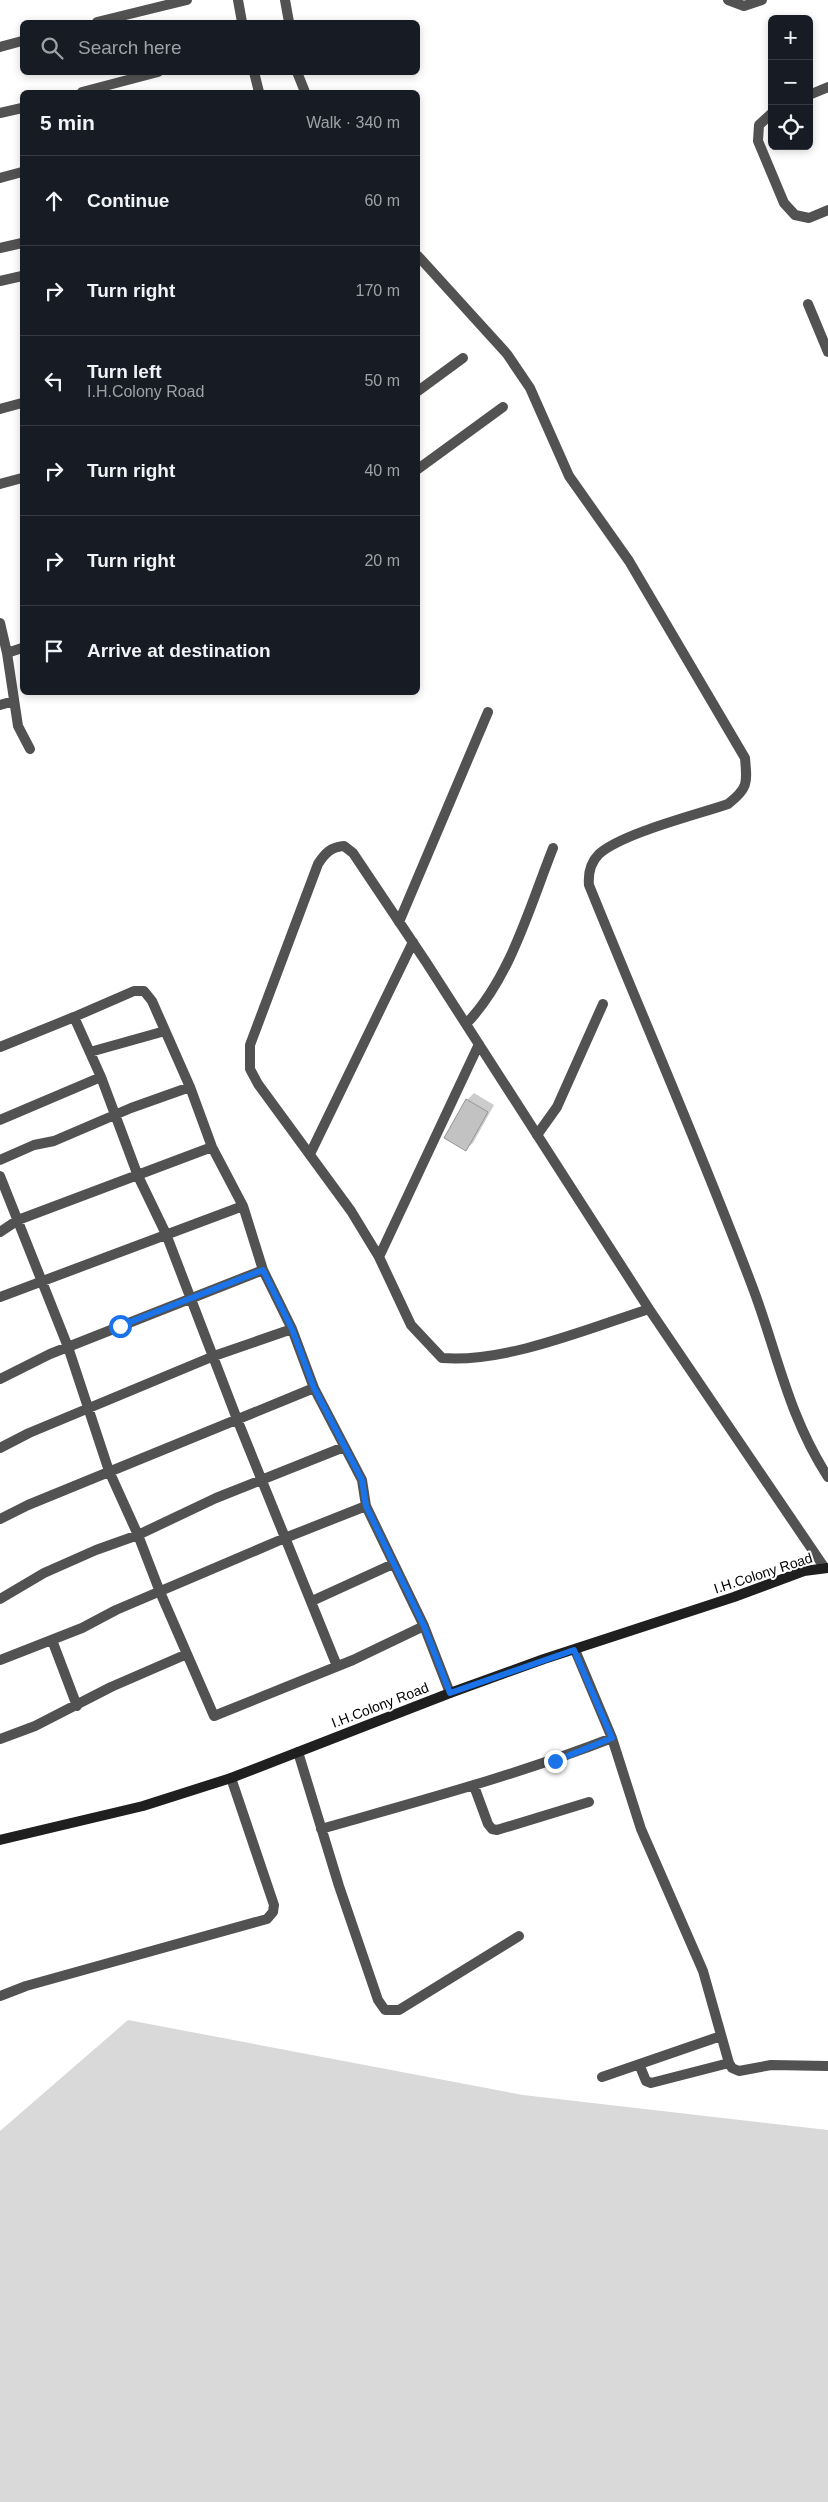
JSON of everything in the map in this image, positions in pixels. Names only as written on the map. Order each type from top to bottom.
[{"type":"street","points":[[105,20],[187,0]]},
{"type":"street","points":[[238,0],[242,20]]},
{"type":"street","points":[[285,0],[290,20]]},
{"type":"street","points":[[728,0],[744,6],[762,0]]},
{"type":"street","points":[[0,47],[20,42]]},
{"type":"street","points":[[90,90],[147,75]]},
{"type":"street","points":[[255,75],[258,90]]},
{"type":"street","points":[[298,75],[304,90]]},
{"type":"street","points":[[813,93],[828,87]]},
{"type":"street","points":[[0,113],[20,108]]},
{"type":"street","points":[[768,117],[759,125],[758,141],[784,203],[795,216],[809,218],[828,210]]},
{"type":"street","points":[[0,178],[20,173]]},
{"type":"street","points":[[0,248],[20,243]]},
{"type":"street","points":[[420,258],[507,354],[530,388],[569,476],[629,561],[745,758],[747,781],[741,794],[728,804],[618,842],[598,855],[588,871],[589,885],[754,1292],[794,1413],[803,1434],[828,1477]]},
{"type":"street","points":[[0,281],[20,276]]},
{"type":"street","points":[[808,304],[828,352]]},
{"type":"street","points":[[420,390],[463,358]]},
{"type":"street","points":[[0,409],[20,404]]},
{"type":"street","points":[[420,468],[503,407]]},
{"type":"street","points":[[0,484],[20,479]]},
{"type":"street","points":[[0,623],[11,673],[18,726],[30,749]]},
{"type":"street","points":[[4,648],[20,648]]},
{"type":"street","points":[[0,676],[11,673]]},
{"type":"street","points":[[0,705],[14,700]]},
{"type":"street","points":[[400,922],[488,712]]},
{"type":"street","points":[[649,1309],[495,1356],[464,1360],[442,1358],[411,1325],[378,1257],[351,1211],[258,1084],[250,1068],[250,1045],[318,864],[325,853],[336,847],[344,846],[353,853],[413,942],[649,1309],[826,1567]]},
{"type":"street","points":[[466,1024],[482,1008],[504,968],[553,848]]},
{"type":"street","points":[[310,1154],[413,942]]},
{"type":"street","points":[[0,1047],[134,991],[144,991],[152,1001],[190,1087],[212,1147],[242,1206],[263,1270],[292,1329],[314,1388],[362,1480],[366,1506],[424,1626],[450,1693]]},
{"type":"street","points":[[537,1136],[557,1107],[603,1004]]},
{"type":"street","points":[[74,1017],[101,1077],[138,1176],[166,1234],[237,1419],[337,1666]]},
{"type":"street","points":[[90,1052],[165,1032]]},
{"type":"street","points":[[378,1257],[479,1044]]},
{"type":"street","points":[[0,1120],[101,1077]]},
{"type":"street","points":[[0,1160],[34,1145],[54,1141],[115,1114],[190,1087]]},
{"type":"street","points":[[0,1232],[18,1220],[212,1147]]},
{"type":"street","points":[[0,1176],[68,1347],[108,1471],[138,1535],[160,1592],[214,1716],[337,1666],[424,1626]]},
{"type":"street","points":[[0,1298],[242,1206]]},
{"type":"street","points":[[0,1379],[68,1347],[263,1270]]},
{"type":"street","points":[[0,1448],[214,1356],[292,1329]]},
{"type":"street","points":[[0,1520],[28,1505],[85,1483],[108,1471],[314,1388]]},
{"type":"street","points":[[0,1599],[44,1573],[96,1550],[138,1535],[216,1498],[344,1447]]},
{"type":"street","points":[[0,1660],[52,1640],[285,1538],[366,1506]]},
{"type":"street","points":[[312,1602],[393,1564]]},
{"type":"street","name":"I.H.Colony Road","points":[[0,1840],[143,1806],[231,1778],[450,1693],[804,1571],[826,1567]]},
{"type":"street","points":[[52,1640],[77,1706]]},
{"type":"street","points":[[574,1650],[612,1738],[641,1828],[703,1971],[732,2068],[739,2071],[771,2065],[828,2066]]},
{"type":"street","points":[[0,1738],[35,1726],[111,1687],[187,1654]]},
{"type":"street","points":[[321,1829],[555,1761],[612,1738]]},
{"type":"street","points":[[298,1752],[321,1829],[378,2000],[385,2010],[398,2010],[519,1936]]},
{"type":"street","points":[[0,1996],[26,1986],[267,1919],[273,1912],[274,1905],[231,1778]]},
{"type":"street","points":[[474,1786],[488,1824],[492,1829],[497,1830],[589,1802]]},
{"type":"street","points":[[602,2077],[721,2036]]},
{"type":"street","points":[[640,2064],[646,2081],[651,2084],[729,2063]]},
{"type":"shaded area","points":[[128,2020],[523,2095],[828,2130],[828,2502],[0,2502],[0,2131]]},
{"type":"building","points":[[466,1099],[488,1112],[466,1151],[444,1138]]},
{"type":"route","points":[[120,1326],[263,1270],[292,1329],[314,1388],[362,1480],[366,1506],[424,1626],[450,1693],[574,1650],[612,1738],[555,1761]]}]
